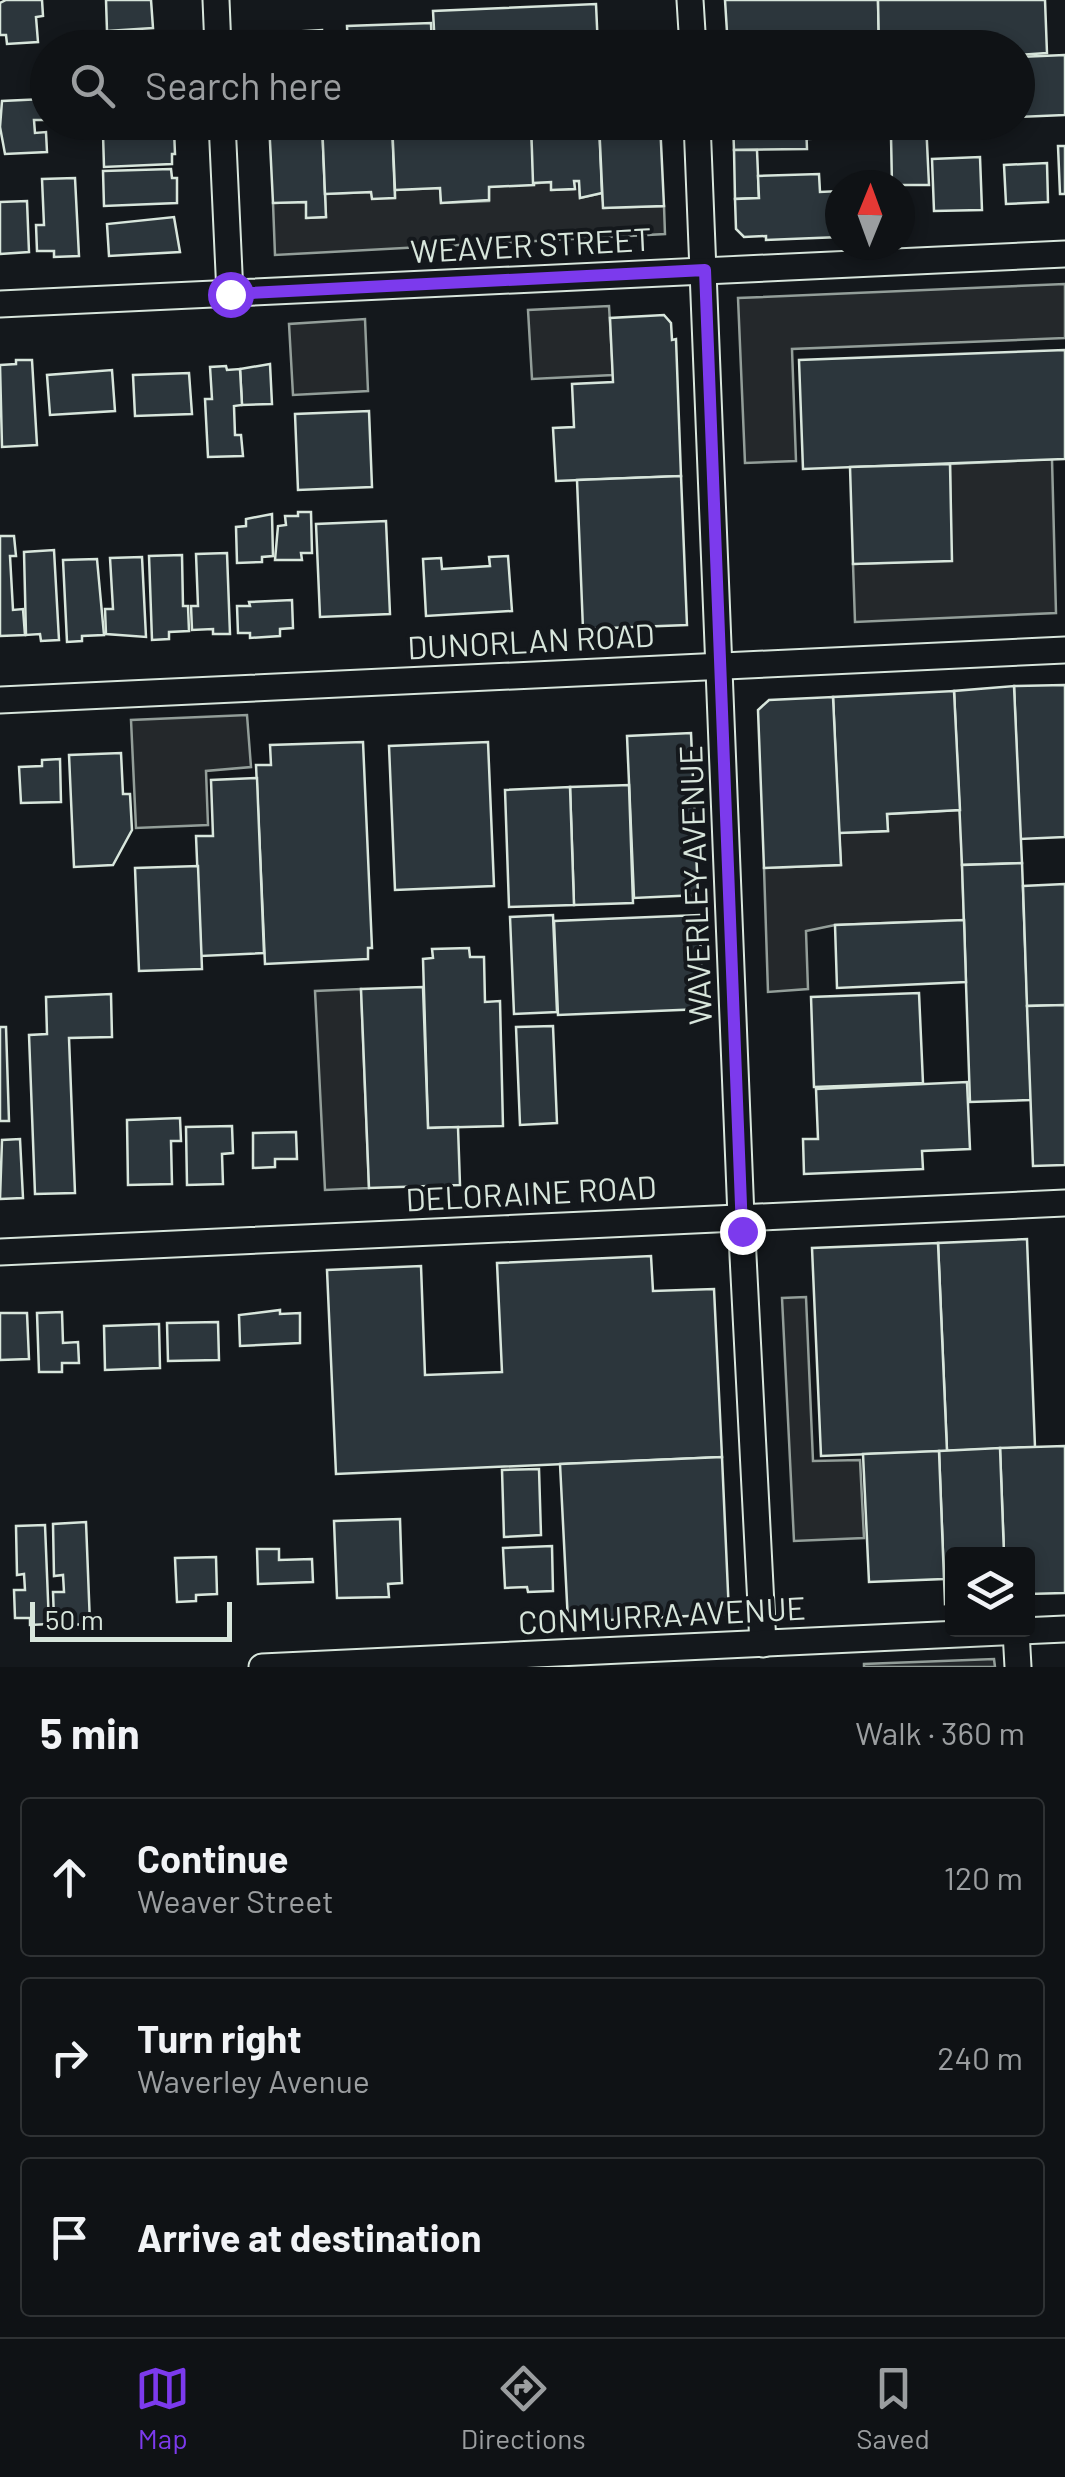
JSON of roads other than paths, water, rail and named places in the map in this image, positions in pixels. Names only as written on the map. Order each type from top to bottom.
[{"type":"street","points":[[216,0],[217,30]]},
{"type":"street","points":[[690,0],[692,30]]},
{"type":"street","points":[[223,140],[230,294]]},
{"type":"street","name":"WAVERLEY AVENUE","points":[[698,140],[741,1217],[763,1644]]},
{"type":"street","name":"WEAVER STREET","points":[[0,304],[1065,254]]},
{"type":"street","name":"DUNORLAN ROAD","points":[[0,700],[1065,650]]},
{"type":"street","name":"DELORAINE ROAD","points":[[0,1252],[1065,1204]]},
{"type":"street","name":"CONMURRA AVENUE","points":[[1035,1631],[1065,1629]]},
{"type":"street","name":"CONMURRA AVENUE","points":[[262,1667],[640,1658],[763,1644],[945,1635]]},
{"type":"street","points":[[1016,1637],[1018,1667]]}]
